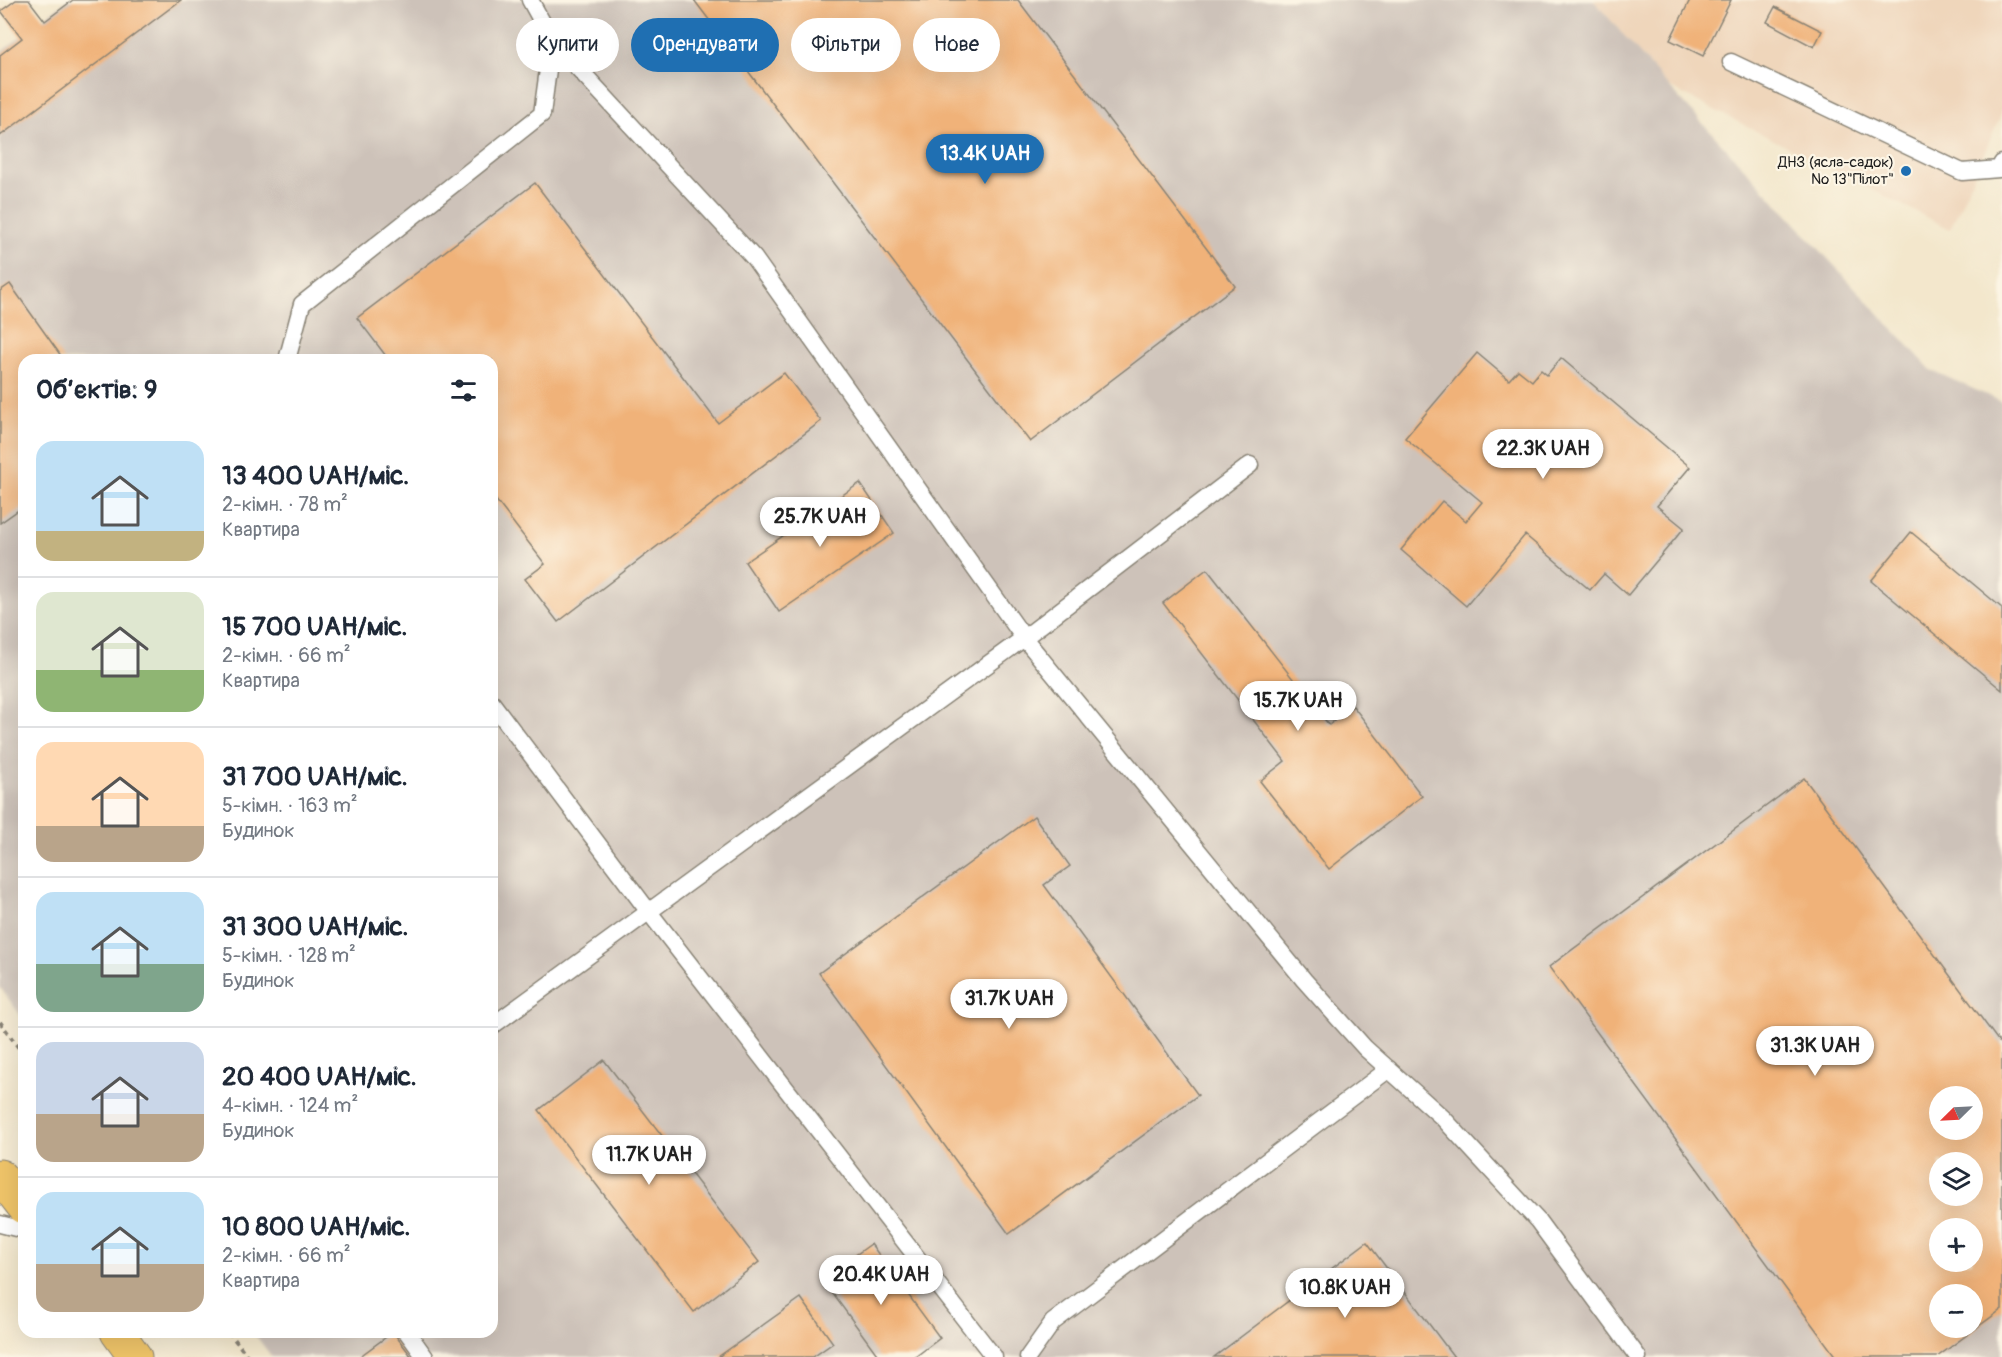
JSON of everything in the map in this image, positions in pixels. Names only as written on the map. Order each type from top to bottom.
[{"type":"main road","points":[[0,1176],[18,1199]]},
{"type":"main road","points":[[121,1338],[135,1357]]},
{"type":"lane","points":[[530,0],[540,18]]},
{"type":"lane","points":[[1731,62],[1962,172],[1999,169],[2002,163]]},
{"type":"lane","points":[[289,354],[302,304],[542,114],[548,72]]},
{"type":"lane","points":[[582,72],[754,258],[1024,638],[1304,980],[1365,1048],[1443,1118],[1538,1221],[1638,1357]]},
{"type":"lane","points":[[498,1022],[1024,638],[1250,465]]},
{"type":"lane","points":[[498,711],[649,912],[993,1357]]},
{"type":"lane","points":[[1028,1357],[1053,1322],[1389,1069]]},
{"type":"lane","points":[[0,1224],[18,1228]]},
{"type":"lane","points":[[411,1338],[425,1357]]},
{"type":"path","points":[[0,1022],[18,1047]]},
{"type":"path","points":[[234,1338],[248,1357]]},
{"type":"shaded area","points":[[67,0],[1593,0],[1669,87],[1931,370],[2002,402],[2002,1357],[272,1357],[258,1338],[498,1338],[498,354],[18,354],[18,1012],[0,987],[0,53]]},
{"type":"shaded area","name":"ДНЗ (ясла-садок) № 13\"Пілот\"","points":[[1593,0],[2002,0],[2002,113],[1950,229],[1669,87]]},
{"type":"building","points":[[16,0],[29,0],[45,21],[73,0],[181,0],[0,136],[0,55],[22,38],[1,11]]},
{"type":"building","points":[[694,0],[1018,0],[1235,286],[1030,442],[749,72],[779,72],[779,18],[708,18]]},
{"type":"building","points":[[1690,0],[1731,0],[1703,56],[1670,40]]},
{"type":"building","points":[[1775,7],[1822,31],[1814,47],[1767,22]]},
{"type":"building","points":[[535,183],[718,423],[784,373],[821,421],[558,622],[525,579],[545,564],[498,503],[498,354],[384,354],[357,318]]},
{"type":"building","points":[[10,284],[60,354],[18,354],[18,510],[0,523],[0,291]]},
{"type":"building","points":[[1477,353],[1509,380],[1518,370],[1532,381],[1541,370],[1547,375],[1561,358],[1690,467],[1657,506],[1684,528],[1628,595],[1604,574],[1590,590],[1525,535],[1466,606],[1401,550],[1442,501],[1466,521],[1482,502],[1405,438]]},
{"type":"building","points":[[860,483],[894,533],[779,612],[745,562]]},
{"type":"building","points":[[1911,532],[2002,608],[2002,690],[1871,581]]},
{"type":"building","points":[[1207,569],[1329,725],[1353,706],[1422,796],[1329,869],[1260,781],[1285,761],[1163,603]]},
{"type":"building","points":[[1804,778],[2002,1046],[2002,1309],[1983,1323],[1983,1284],[1929,1284],[1929,1338],[1963,1338],[1937,1357],[1836,1357],[1549,967]]},
{"type":"building","points":[[1034,816],[1070,866],[1044,885],[1198,1095],[1009,1234],[819,973]]},
{"type":"building","points":[[604,1060],[759,1262],[694,1312],[539,1110]]},
{"type":"building","points":[[1367,1242],[1454,1357],[1214,1357]]},
{"type":"building","points":[[871,1244],[940,1338],[915,1357],[879,1357],[822,1279]]},
{"type":"building","points":[[801,1298],[833,1343],[813,1357],[718,1357]]},
{"type":"building","points":[[385,1338],[398,1338],[412,1357],[359,1357]]},
{"type":"place","name":"ДНЗ (ясла-садок) № 13\"Пілот\"","points":[[1906,171]]}]
